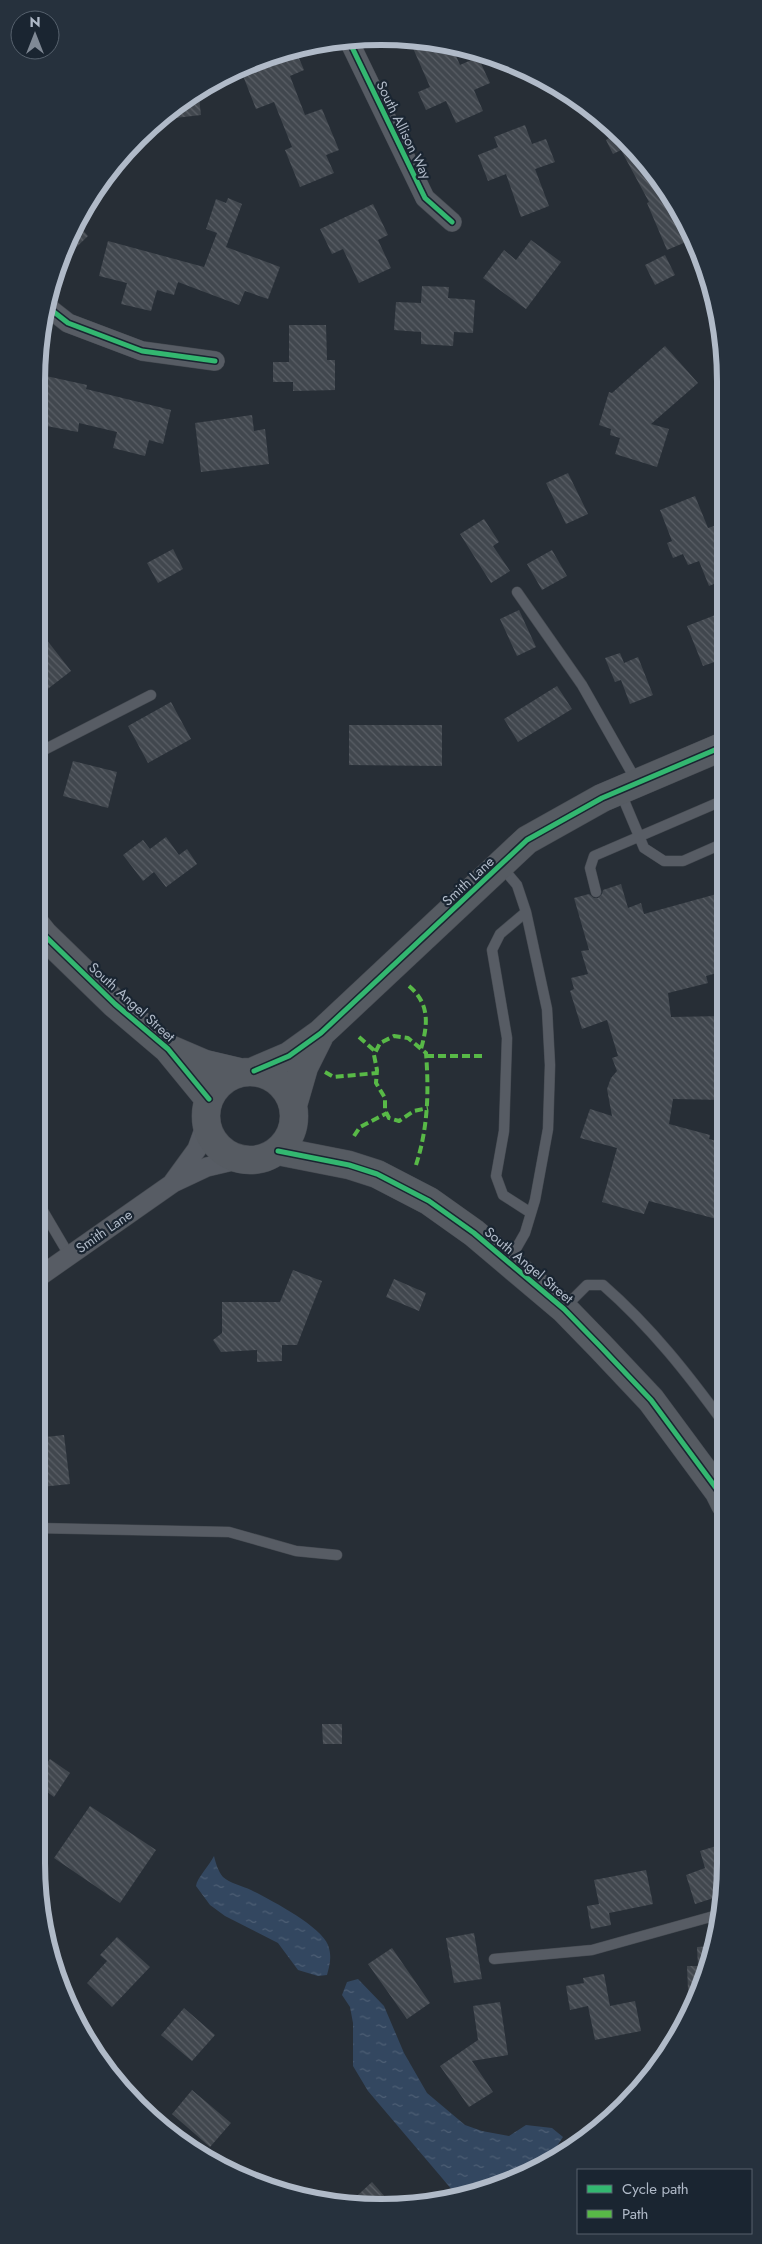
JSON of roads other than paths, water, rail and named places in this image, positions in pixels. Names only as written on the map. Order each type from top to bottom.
[{"type":"street","name":"South Allison Way","points":[[351,47],[425,198],[452,222]]},
{"type":"street","points":[[52,311],[68,324],[142,351],[215,361]]},
{"type":"street","name":"Smith Lane","points":[[247,1072],[289,1056],[321,1033],[527,840],[602,798],[717,749]]},
{"type":"street","name":"South Angel Street","points":[[45,936],[115,1004],[168,1049],[208,1112]]},
{"type":"street","name":"Smith Lane","points":[[294,1111],[304,1066],[321,1033]]},
{"type":"street","name":"South Angel Street","points":[[168,1049],[205,1064],[247,1072]]},
{"type":"street","points":[[247,1072],[268,1075],[281,1083],[289,1093],[294,1111],[293,1130],[287,1141],[267,1157],[254,1160],[241,1159],[229,1155],[218,1147],[211,1136],[208,1112],[215,1088],[226,1078],[247,1072]]},
{"type":"street","name":"South Angel Street","points":[[294,1111],[315,1140],[350,1165]]},
{"type":"street","name":"Smith Lane","points":[[172,1183],[197,1149],[208,1112]]},
{"type":"street","name":"South Angel Street","points":[[278,1150],[350,1165],[377,1174],[429,1201],[474,1233],[564,1308],[651,1400],[717,1487]]},
{"type":"street","name":"Smith Lane","points":[[45,1272],[172,1183],[207,1167],[241,1159]]},
{"type":"lane","points":[[517,592],[582,685],[614,737],[629,786],[639,835],[644,848],[664,862],[683,861],[717,846]]},
{"type":"lane","points":[[45,749],[151,694]]},
{"type":"lane","points":[[596,892],[590,868],[594,856],[717,803]]},
{"type":"lane","points":[[501,866],[517,886],[526,912],[547,1009],[550,1065],[548,1129],[531,1213],[525,1233],[508,1262]]},
{"type":"lane","points":[[526,912],[500,934],[492,950],[507,1038],[504,1132],[496,1176],[497,1184],[503,1195],[531,1213]]},
{"type":"lane","points":[[45,1214],[69,1255]]},
{"type":"lane","points":[[564,1308],[586,1285],[603,1285],[627,1306],[682,1366],[717,1415]]},
{"type":"lane","points":[[45,1528],[229,1532],[296,1551],[337,1555]]},
{"type":"lane","points":[[494,1960],[592,1950],[713,1916]]},
{"type":"water","points":[[214,1856],[218,1870],[223,1877],[281,1906],[316,1930],[328,1945],[330,1953],[327,1975],[318,1976],[298,1970],[278,1943],[225,1916],[210,1905],[196,1886]]},
{"type":"water","points":[[358,1979],[384,2006],[404,2053],[427,2093],[465,2125],[482,2131],[509,2136],[526,2125],[552,2128],[563,2137],[554,2151],[510,2173],[453,2191],[368,2091],[353,2066],[353,2023],[350,2007],[342,1995],[347,1982]]}]
